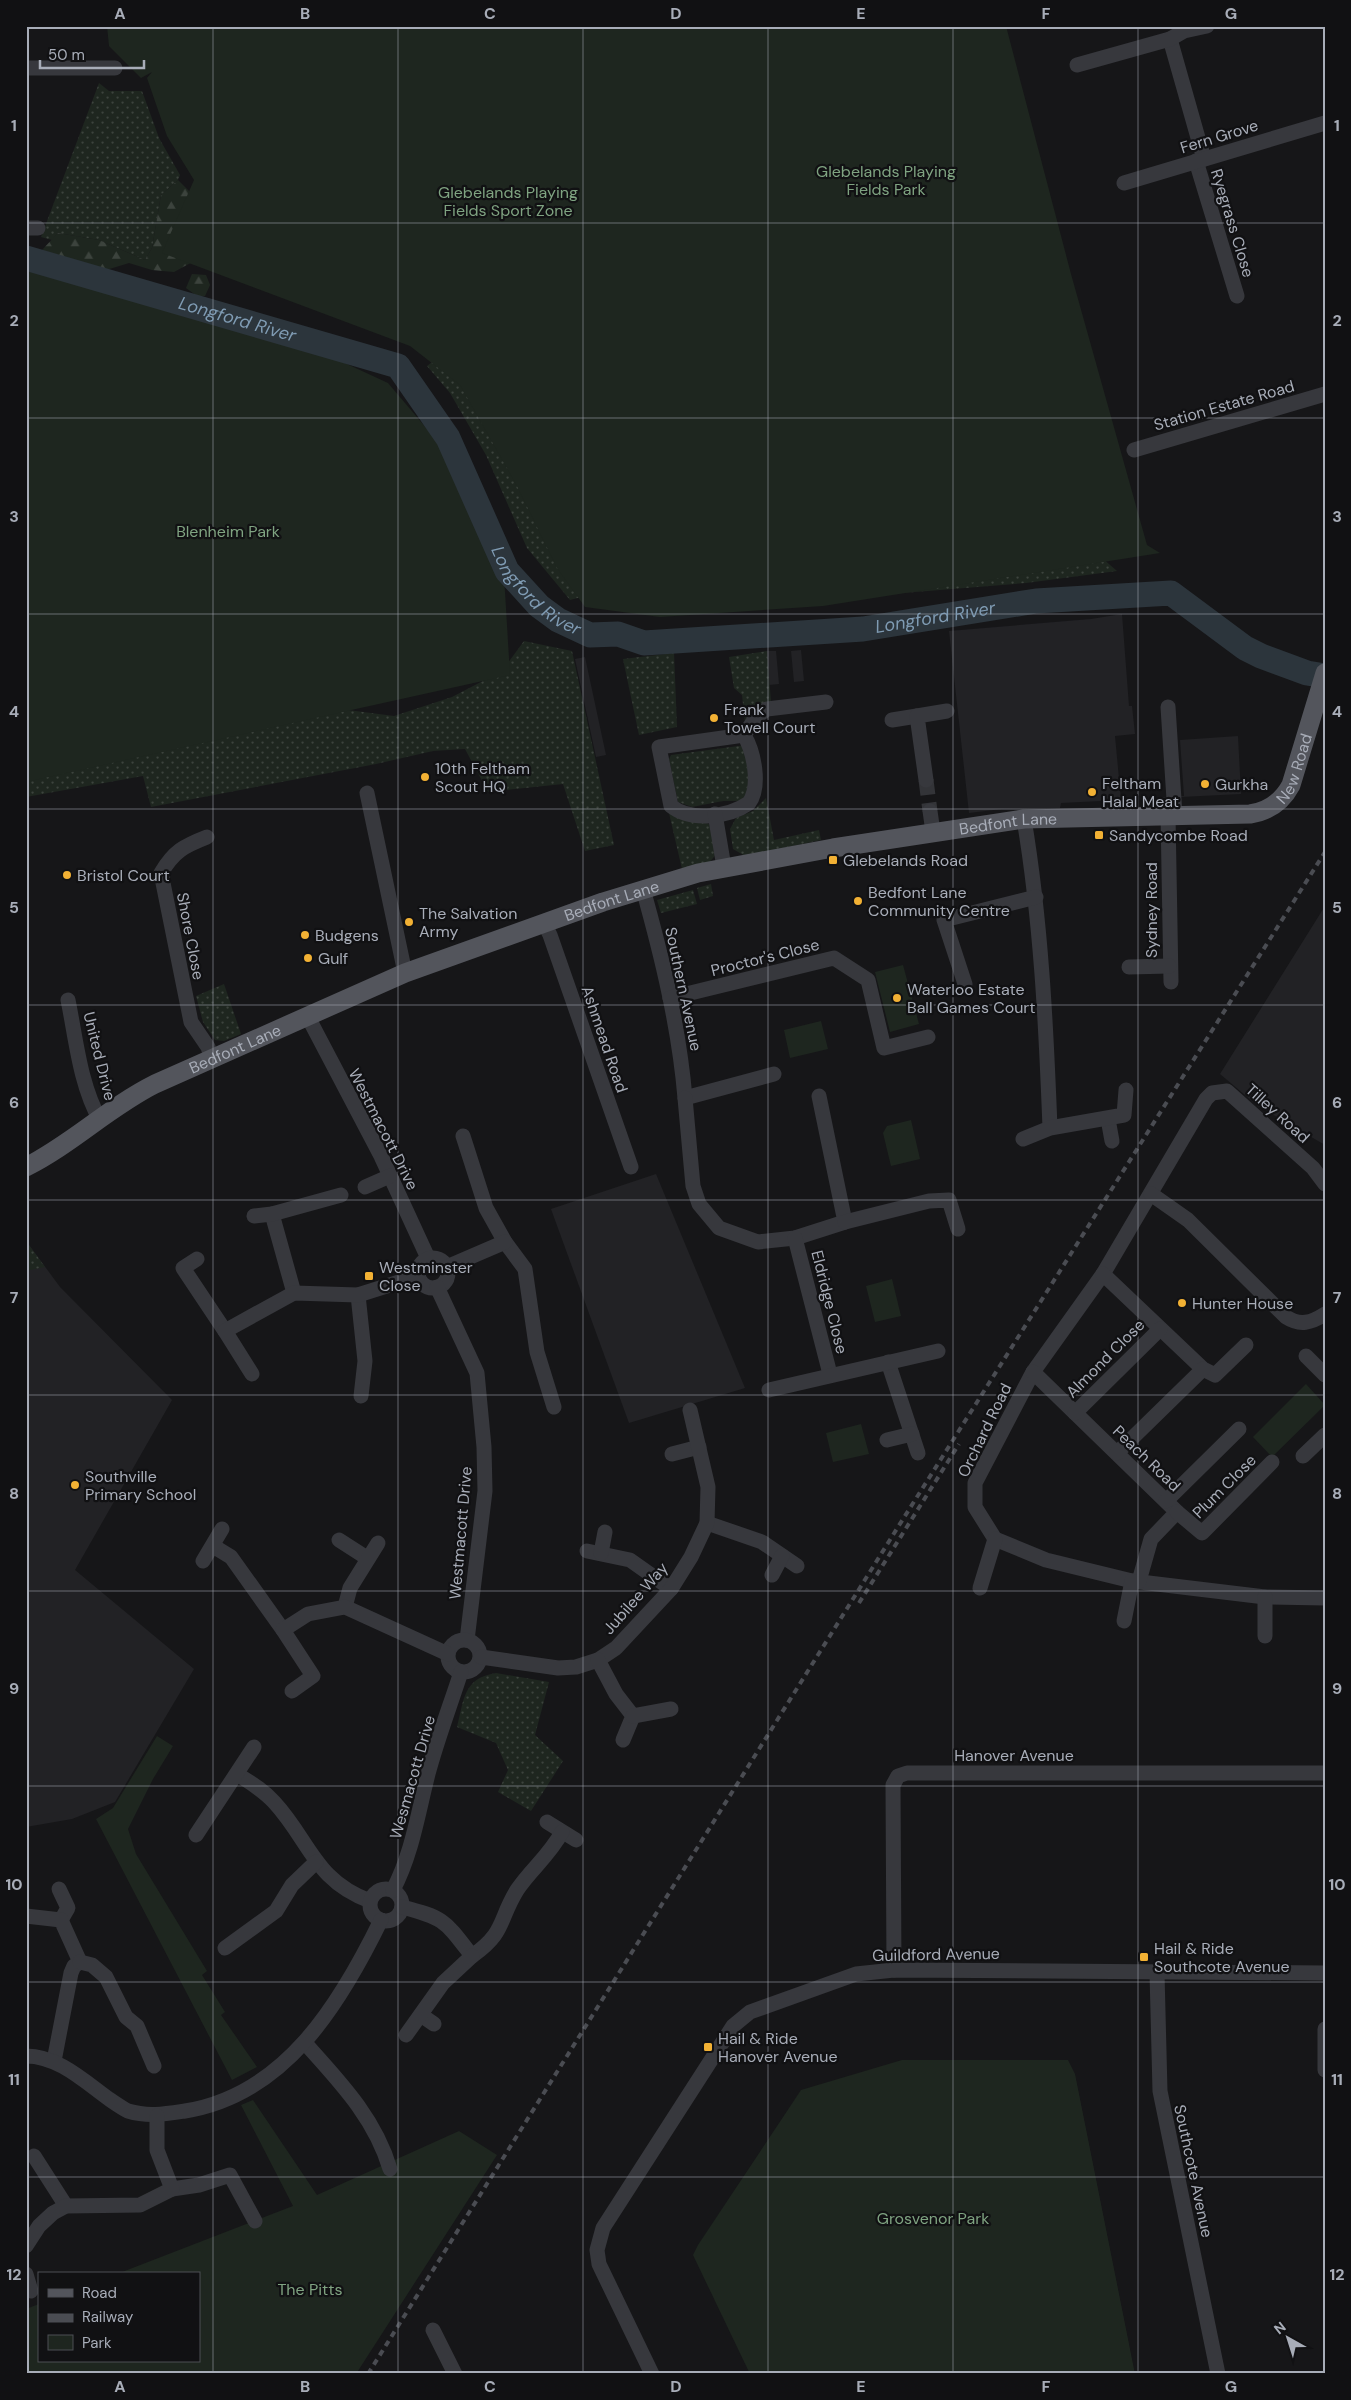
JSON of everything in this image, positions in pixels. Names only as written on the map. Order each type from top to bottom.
[{"type":"main road","name":"New Road","points":[[1250,814],[1276,804],[1288,792],[1323,679]]},
{"type":"main road","name":"Bedfont Lane","points":[[26,1167],[100,1120],[139,1092],[308,1017],[324,1008],[404,973],[643,889],[724,867],[1024,819],[1250,814]]},
{"type":"street","points":[[1077,65],[1170,39],[1184,31],[1206,26]]},
{"type":"street","name":"Ryegrass Close","points":[[1170,39],[1237,296]]},
{"type":"street","points":[[26,68],[115,68]]},
{"type":"street","name":"Fern Grove","points":[[1124,183],[1325,123]]},
{"type":"street","name":"Station Estate Road","points":[[1134,450],[1325,394]]},
{"type":"street","points":[[744,735],[748,742],[755,772],[753,798],[744,806],[715,814],[682,814],[671,806],[659,747],[744,735],[757,716],[767,709],[826,702]]},
{"type":"street","name":"Sydney Road","points":[[1129,968],[1169,966],[1172,815],[1168,707]]},
{"type":"street","points":[[892,720],[947,711]]},
{"type":"street","points":[[917,716],[926,780]]},
{"type":"street","points":[[367,792],[404,973]]},
{"type":"street","points":[[930,811],[934,832]]},
{"type":"street","points":[[715,814],[724,867]]},
{"type":"street","points":[[1024,819],[1036,897],[1045,1008],[1050,1128]]},
{"type":"street","name":"Shore Close","points":[[207,838],[183,846],[169,860],[161,874],[191,1022],[208,1046],[212,1060]]},
{"type":"street","name":"Southern Avenue","points":[[643,889],[670,998],[682,1058],[693,1186],[699,1204],[719,1228],[758,1242],[795,1238],[845,1222],[929,1201],[949,1200],[958,1229]]},
{"type":"street","points":[[965,984],[944,920],[1036,897]]},
{"type":"street","name":"Ashmead Road","points":[[544,923],[550,935],[631,1167]]},
{"type":"street","name":"Proctor's Close","points":[[670,998],[834,958],[868,980],[884,1048],[928,1037]]},
{"type":"street","points":[[1169,966],[1171,982]]},
{"type":"street","name":"United Drive","points":[[68,1000],[83,1071],[94,1110],[100,1120]]},
{"type":"street","name":"Westmacott Drive","points":[[308,1017],[390,1176],[428,1258]]},
{"type":"street","points":[[685,1098],[774,1074]]},
{"type":"street","points":[[1023,1139],[1050,1128],[1124,1115],[1126,1090]]},
{"type":"street","name":"Tilley Road","points":[[1227,1091],[1313,1168],[1325,1184]]},
{"type":"street","name":"Orchard Road","points":[[995,1539],[975,1507],[975,1483],[1033,1372],[1103,1274],[1206,1099],[1212,1093],[1227,1091]]},
{"type":"street","points":[[819,1096],[845,1222]]},
{"type":"street","points":[[1108,1119],[1112,1140]]},
{"type":"street","points":[[463,1136],[486,1208],[505,1242],[525,1270],[537,1352],[554,1406]]},
{"type":"street","points":[[365,1187],[390,1176]]},
{"type":"street","points":[[1151,1194],[1188,1220],[1286,1317],[1302,1323],[1312,1322],[1325,1314]]},
{"type":"street","points":[[254,1216],[272,1214],[341,1195]]},
{"type":"street","points":[[272,1214],[294,1292]]},
{"type":"street","name":"Eldridge Close","points":[[795,1238],[830,1374]]},
{"type":"street","points":[[447,1267],[505,1242]]},
{"type":"street","points":[[428,1258],[439,1259],[447,1267],[446,1280],[437,1287],[427,1287],[418,1276],[420,1264],[428,1258]]},
{"type":"street","points":[[197,1259],[183,1268],[252,1374]]},
{"type":"street","points":[[1103,1274],[1203,1369],[1215,1375],[1246,1345]]},
{"type":"street","points":[[225,1331],[294,1292],[358,1295],[418,1276]]},
{"type":"street","name":"Westmacott Drive","points":[[437,1287],[477,1373],[484,1447],[485,1491],[467,1640]]},
{"type":"street","points":[[358,1295],[365,1360],[361,1396]]},
{"type":"street","name":"Almond Close","points":[[1075,1412],[1160,1328]]},
{"type":"street","name":"Eldridge Close","points":[[769,1390],[830,1374],[938,1351]]},
{"type":"street","points":[[1306,1356],[1325,1375]]},
{"type":"street","points":[[888,1362],[918,1453]]},
{"type":"street","points":[[1117,1453],[1203,1369]]},
{"type":"street","name":"Peach Road","points":[[1033,1372],[1177,1512],[1151,1538],[1124,1621]]},
{"type":"street","name":"Jubilee Way","points":[[481,1657],[558,1668],[576,1667],[598,1660],[616,1648],[671,1589],[691,1557],[707,1524],[708,1487],[690,1410]]},
{"type":"street","name":"Plum Close","points":[[1166,1501],[1239,1429]]},
{"type":"street","points":[[887,1440],[912,1434]]},
{"type":"street","points":[[1303,1456],[1325,1435]]},
{"type":"street","points":[[672,1454],[698,1447]]},
{"type":"street","name":"Plum Close","points":[[1177,1512],[1202,1533],[1272,1462]]},
{"type":"street","points":[[707,1524],[762,1542],[797,1566]]},
{"type":"street","points":[[203,1561],[222,1529]]},
{"type":"street","points":[[605,1532],[594,1552],[630,1560],[671,1589]]},
{"type":"street","points":[[980,1588],[995,1539],[1046,1560],[1136,1581],[1265,1597],[1325,1598]]},
{"type":"street","points":[[339,1540],[367,1558]]},
{"type":"street","points":[[345,1607],[350,1588],[378,1543]]},
{"type":"street","points":[[213,1546],[231,1557],[283,1630],[315,1680],[292,1691]]},
{"type":"street","points":[[772,1575],[782,1556]]},
{"type":"street","points":[[1265,1597],[1265,1636]]},
{"type":"street","points":[[283,1630],[308,1614],[345,1607],[448,1654],[452,1667],[462,1672],[474,1670],[481,1657],[477,1646],[467,1640],[457,1642],[448,1654]]},
{"type":"street","points":[[598,1660],[616,1694],[633,1716]]},
{"type":"street","name":"Wesmacott Drive","points":[[393,1890],[402,1873],[412,1841],[428,1772],[462,1672]]},
{"type":"street","points":[[633,1716],[671,1709]]},
{"type":"street","points":[[623,1740],[633,1716]]},
{"type":"street","points":[[196,1835],[254,1748]]},
{"type":"street","name":"Hanover Avenue","points":[[894,1970],[893,1785],[898,1776],[907,1773],[1325,1772]]},
{"type":"street","points":[[237,1774],[260,1788],[275,1803],[316,1862],[340,1886],[370,1901]]},
{"type":"street","points":[[547,1822],[576,1840]]},
{"type":"street","points":[[406,2035],[443,1983],[472,1956],[488,1945],[499,1931],[517,1891],[542,1863],[562,1832]]},
{"type":"street","points":[[225,1948],[276,1911],[292,1885],[316,1862]]},
{"type":"street","points":[[59,1889],[68,1908],[61,1920]]},
{"type":"street","points":[[380,1889],[393,1890],[400,1898],[402,1907],[394,1918],[381,1920],[372,1913],[370,1901],[372,1896],[380,1889]]},
{"type":"street","points":[[402,1907],[432,1915],[448,1925],[472,1956]]},
{"type":"street","points":[[26,1916],[61,1920]]},
{"type":"street","points":[[61,1920],[80,1962]]},
{"type":"street","points":[[26,2056],[39,2056],[54,2061],[126,2110],[156,2116],[197,2109],[221,2102],[247,2088],[288,2061],[305,2043],[332,2010],[366,1951],[381,1920]]},
{"type":"street","points":[[54,2061],[69,1980],[74,1966],[80,1962],[92,1965],[106,1978],[126,2017],[137,2026],[154,2066]]},
{"type":"street","name":"Guildford Avenue","points":[[652,2374],[599,2264],[597,2250],[603,2228],[733,2026],[750,2012],[856,1974],[894,1970],[1325,1973]]},
{"type":"street","name":"Southcote Avenue","points":[[1156,1973],[1160,2091],[1218,2374]]},
{"type":"street","points":[[421,2015],[434,2024]]},
{"type":"street","points":[[1325,2029],[1325,2070]]},
{"type":"street","points":[[305,2043],[350,2093],[373,2127],[390,2168]]},
{"type":"street","points":[[156,2116],[157,2150],[172,2189]]},
{"type":"street","points":[[36,2155],[66,2206]]},
{"type":"street","points":[[26,2246],[39,2226],[53,2213],[66,2206],[140,2205],[172,2189],[200,2185],[228,2168],[255,2221]]},
{"type":"street","points":[[26,2274],[31,2291]]},
{"type":"street","points":[[434,2330],[455,2374]]},
{"type":"shaded area","points":[[1122,614],[1129,706],[1132,706],[1135,734],[1115,736],[1121,800],[1061,803],[1060,808],[1002,809],[969,813],[949,631],[1091,619]]},
{"type":"shaded area","points":[[801,650],[804,681],[794,682],[791,651]]},
{"type":"shaded area","points":[[767,651],[776,651],[779,684],[769,685]]},
{"type":"shaded area","points":[[585,657],[606,755],[596,757],[575,659]]},
{"type":"shaded area","points":[[1238,736],[1241,794],[1121,800],[1184,796],[1180,740]]},
{"type":"shaded area","points":[[1325,906],[1325,1145],[1258,1106],[1220,1074]]},
{"type":"shaded area","points":[[656,1174],[745,1388],[629,1423],[551,1209]]},
{"type":"shaded area","name":"Southville Primary School","points":[[26,1241],[60,1287],[172,1400],[75,1570],[194,1669],[115,1802],[72,1819],[26,1827]]},
{"type":"green space","points":[[107,26],[1006,26],[1071,274],[1147,545],[1160,553],[823,606],[660,617],[585,607],[557,568],[517,486],[460,385],[410,346],[162,253],[194,180],[167,136],[147,78],[152,72],[141,78],[109,46]]},
{"type":"green space","points":[[99,83],[109,91],[142,91],[159,138],[180,175],[178,180],[161,195],[152,248],[145,260],[99,240],[58,233],[52,240],[41,237]]},
{"type":"green space","points":[[178,180],[197,199],[196,260],[174,272],[152,270],[129,263],[106,270],[42,250],[58,233],[99,240],[145,260],[152,248],[161,195]]},
{"type":"green space","name":"Blenheim Park","points":[[29,271],[293,339],[388,383],[439,443],[504,575],[510,675],[26,782],[26,272]]},
{"type":"green space","points":[[192,274],[206,275],[210,285],[205,296],[197,296],[186,288]]},
{"type":"green space","points":[[450,348],[589,595],[570,600],[527,548],[486,455],[450,393],[427,366]]},
{"type":"green space","points":[[1102,558],[1117,571],[1026,583],[865,596]]},
{"type":"green space","points":[[524,641],[572,651],[614,845],[585,851],[563,784],[488,792],[465,749],[433,751],[376,764],[151,807],[143,776],[26,797],[26,756],[325,707],[394,716],[452,697],[502,671]]},
{"type":"green space","points":[[767,651],[771,702],[746,732],[742,695],[734,688],[729,657]]},
{"type":"green space","points":[[674,653],[677,727],[639,735],[623,659]]},
{"type":"green space","points":[[746,745],[751,795],[741,801],[723,801],[692,807],[678,802],[669,759],[671,755]]},
{"type":"green space","points":[[766,798],[774,840],[819,830],[821,840],[745,856],[733,849],[730,829],[736,818],[753,811]]},
{"type":"green space","points":[[669,813],[709,824],[717,853],[709,863],[682,869]]},
{"type":"green space","points":[[711,884],[713,896],[700,900],[697,888]]},
{"type":"green space","points":[[693,890],[697,904],[661,913],[657,900]]},
{"type":"green space","name":"Waterloo Estate Ball Games Court","points":[[903,965],[919,1024],[890,1032],[875,972]]},
{"type":"green space","points":[[224,984],[241,1034],[224,1041],[215,1040],[203,1022],[196,996]]},
{"type":"green space","points":[[821,1021],[828,1049],[790,1058],[784,1030]]},
{"type":"green space","points":[[911,1120],[920,1159],[891,1166],[883,1133],[887,1126]]},
{"type":"green space","points":[[26,1241],[45,1267],[26,1271]]},
{"type":"green space","points":[[892,1279],[901,1316],[875,1322],[866,1286]]},
{"type":"green space","points":[[1306,1384],[1325,1405],[1272,1457],[1253,1437]]},
{"type":"green space","points":[[861,1424],[869,1454],[833,1462],[826,1433]]},
{"type":"green space","points":[[496,1673],[549,1682],[535,1735],[563,1761],[531,1811],[498,1792],[508,1770],[496,1743],[457,1727],[464,1699],[471,1685],[485,1676]]},
{"type":"green space","points":[[157,1736],[173,1746],[153,1779],[128,1829],[136,1854],[207,1971],[202,1975],[225,2012],[221,2015],[257,2067],[232,2080],[96,1819],[113,1808]]},
{"type":"green space","name":"Grosvenor Park","points":[[902,2060],[1068,2060],[1075,2074],[1135,2374],[750,2374],[693,2255],[801,2090]]},
{"type":"green space","name":"The Pitts","points":[[253,2100],[317,2195],[459,2131],[497,2155],[356,2374],[26,2374],[26,2309],[38,2304],[38,2362],[200,2362],[200,2272],[122,2272],[293,2206],[241,2105]]},
{"type":"waterway","name":"Longford River","points":[[26,258],[398,366],[448,438],[507,571],[539,606],[558,620],[590,635],[618,634],[644,643],[863,629],[1036,601],[1171,593],[1245,648],[1307,673],[1325,676]]},
{"type":"tunnel","points":[[926,780],[930,811]]},
{"type":"railway","points":[[368,2374],[898,1527],[1325,852]]},
{"type":"railway","points":[[859,1603],[959,1444]]},
{"type":"place","name":"Frank Towell Court","points":[[714,718]]},
{"type":"place","name":"10th Feltham Scout HQ","points":[[425,777]]},
{"type":"place","name":"Gurkha","points":[[1205,784]]},
{"type":"place","name":"Feltham Halal Meat","points":[[1092,792]]},
{"type":"place","name":"Sandycombe Road","points":[[1099,835]]},
{"type":"place","name":"Glebelands Road","points":[[833,860]]},
{"type":"place","name":"Bristol Court","points":[[67,875]]},
{"type":"place","name":"Bedfont Lane Community Centre","points":[[858,901]]},
{"type":"place","name":"The Salvation Army","points":[[409,922]]},
{"type":"place","name":"Budgens","points":[[305,935]]},
{"type":"place","name":"Gulf","points":[[308,958]]},
{"type":"place","name":"Waterloo Estate Ball Games Court","points":[[897,998]]},
{"type":"place","name":"Westminster Close","points":[[369,1276]]},
{"type":"place","name":"Hunter House","points":[[1182,1303]]},
{"type":"place","name":"Southville Primary School","points":[[75,1485]]},
{"type":"place","name":"Hail & Ride Southcote Avenue","points":[[1144,1957]]},
{"type":"place","name":"Hail & Ride Hanover Avenue","points":[[708,2047]]},
{"type":"park label","name":"Glebelands Playing Fields Park","points":[[886,180]]},
{"type":"park label","name":"Glebelands Playing Fields Sport Zone","points":[[508,201]]}]
